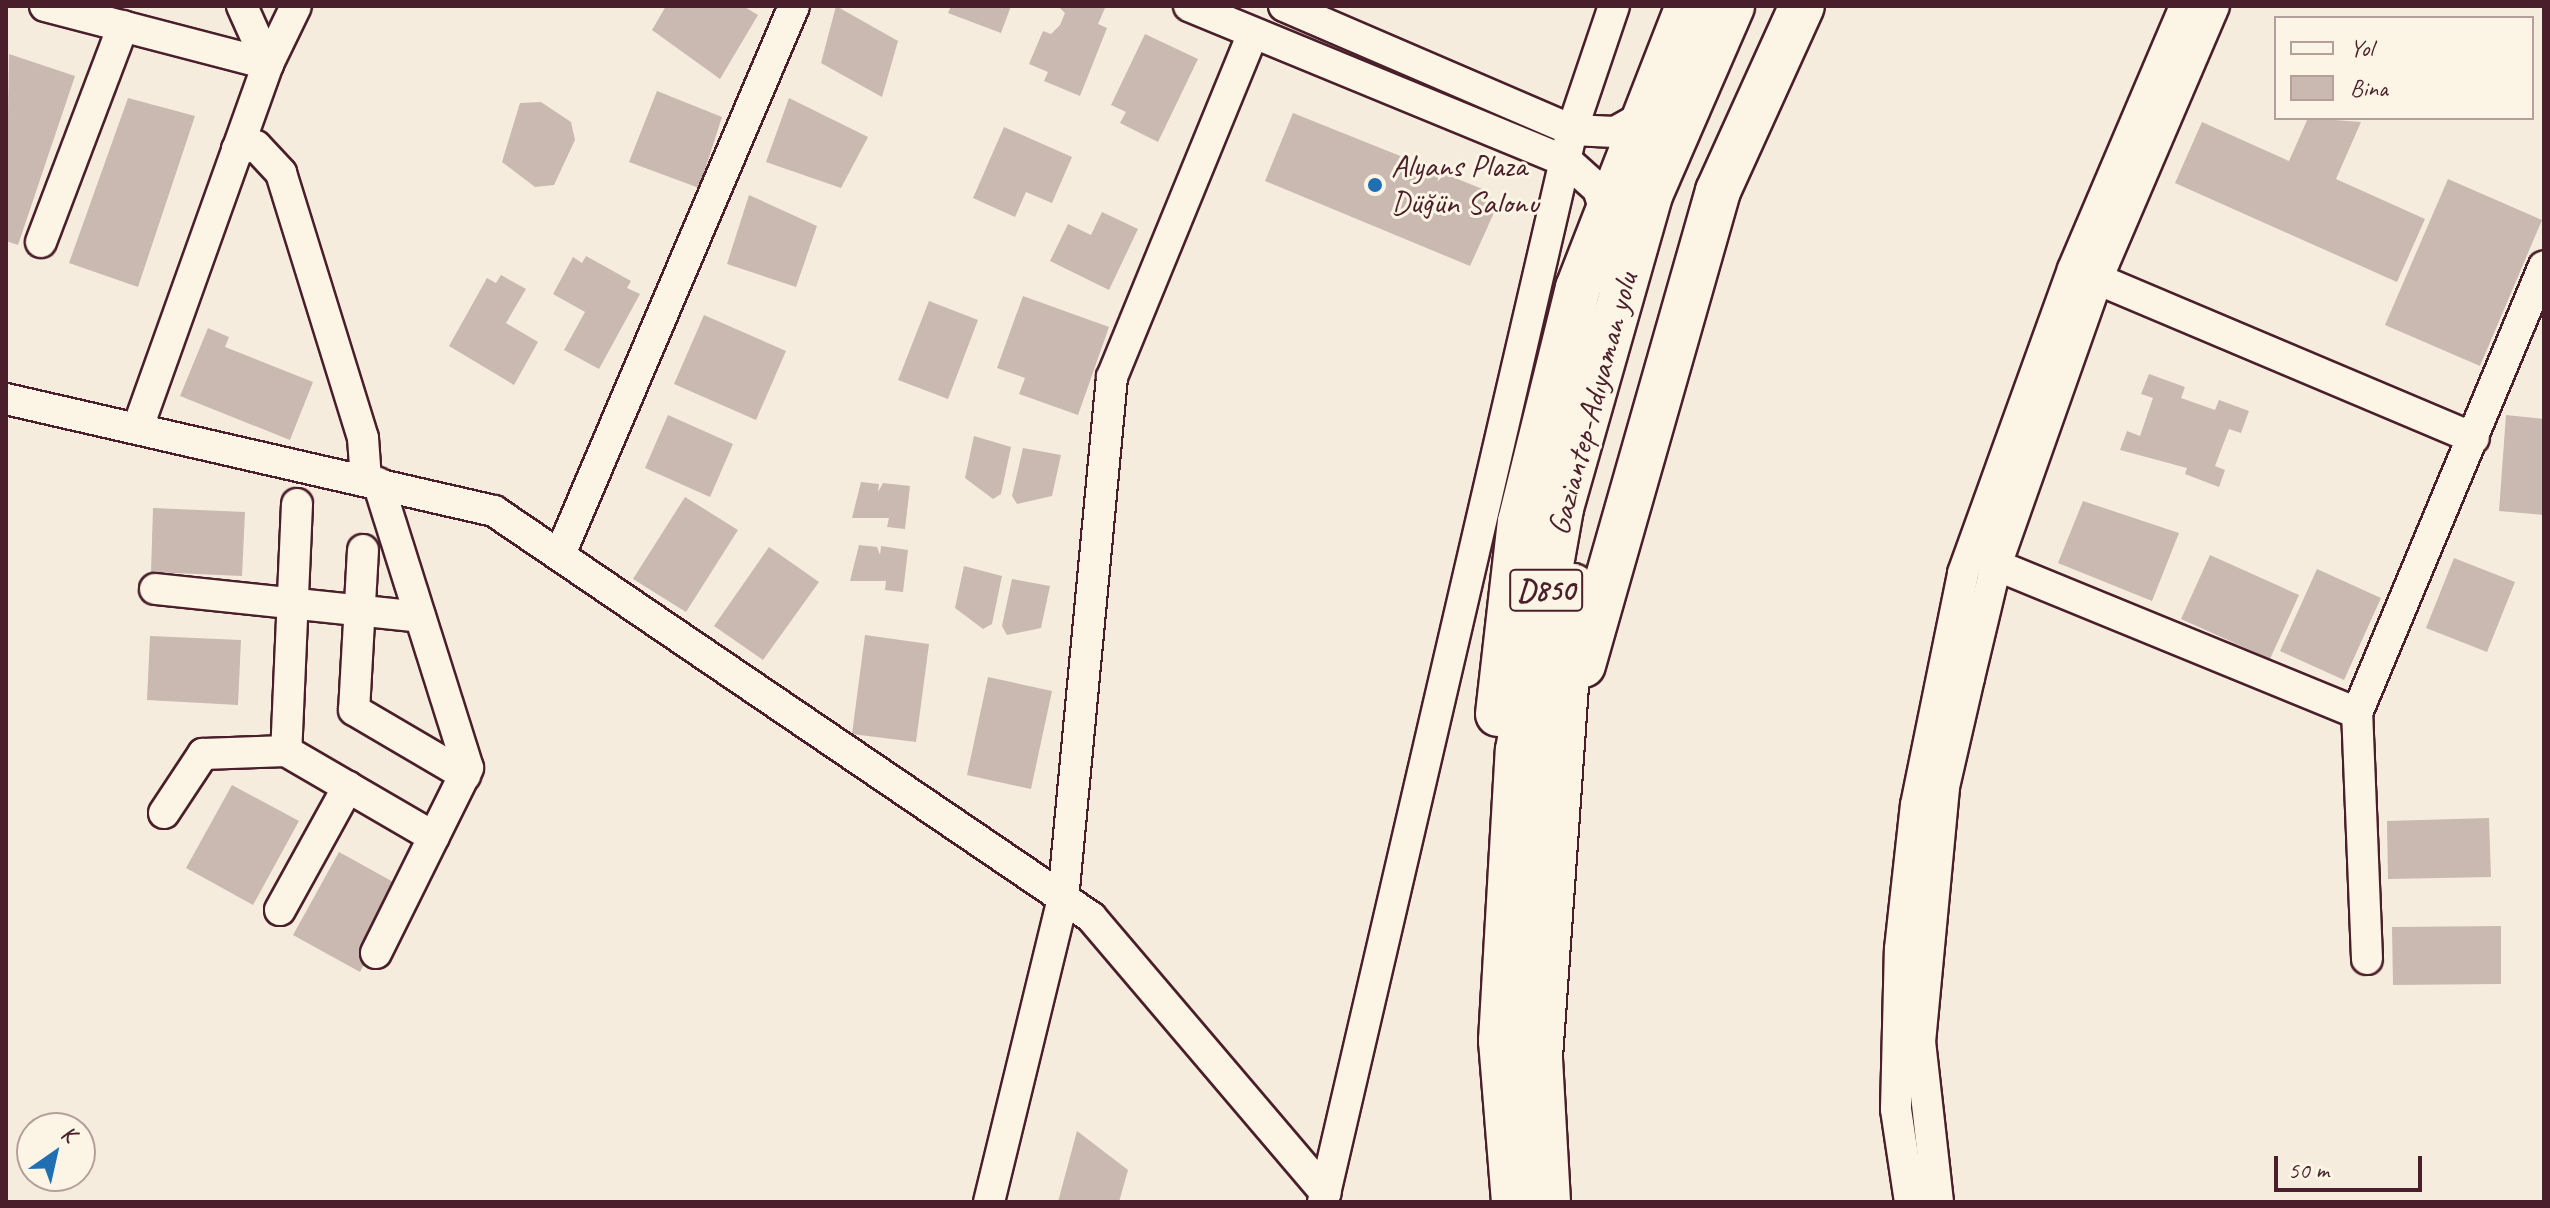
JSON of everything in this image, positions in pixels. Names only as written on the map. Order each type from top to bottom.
[{"type":"highway","points":[[1513,829],[1495,748],[1520,522],[1578,288],[1640,118],[1688,6]]},
{"type":"highway","name":"Gaziantep-Adıyaman yolu","points":[[1514,1202],[1501,1041],[1518,750],[1561,508],[1650,195],[1732,6]]},
{"type":"highway","name":"Gaziantep-Adıyaman yolu","points":[[1548,1202],[1540,1057],[1571,595],[1651,289],[1685,177],[1764,6]]},
{"type":"highway","points":[[1562,732],[1718,191],[1802,6]]},
{"type":"street","points":[[45,6],[268,64]]},
{"type":"street","points":[[242,6],[268,64]]},
{"type":"street","points":[[138,427],[268,64],[296,6]]},
{"type":"street","points":[[561,552],[794,6]]},
{"type":"street","points":[[1189,6],[1568,162],[1598,189],[1605,211]]},
{"type":"street","points":[[1284,6],[1572,130],[1615,132],[1640,118]]},
{"type":"street","points":[[1325,1197],[1568,162],[1572,130],[1614,6]]},
{"type":"street","points":[[1910,1202],[1896,1109],[1900,949],[1916,805],[1963,573],[2073,269],[2185,6]]},
{"type":"street","points":[[1938,1202],[1920,1042],[1944,787],[1996,565],[2097,279],[2214,6]]},
{"type":"street","points":[[41,242],[123,26]]},
{"type":"street","points":[[989,1202],[1063,899],[1112,377],[1253,34]]},
{"type":"street","points":[[237,149],[256,146],[281,173],[363,438],[372,482],[420,617],[468,768],[376,953]]},
{"type":"street","points":[[2367,959],[2357,713],[2544,267]]},
{"type":"street","points":[[2097,279],[2474,438]]},
{"type":"street","points":[[6,399],[494,511],[561,552],[1091,917],[1325,1197]]},
{"type":"street","points":[[286,751],[297,504]]},
{"type":"street","points":[[363,550],[354,710],[465,775]]},
{"type":"street","points":[[1996,565],[2357,713]]},
{"type":"street","points":[[155,589],[292,606],[420,617]]},
{"type":"street","points":[[164,813],[203,754],[286,751],[434,837]]},
{"type":"street","points":[[280,910],[348,787]]},
{"type":"building","points":[[666,6],[743,6],[758,15],[720,79],[652,30]]},
{"type":"building","points":[[836,6],[898,41],[882,97],[821,63]]},
{"type":"building","points":[[951,6],[1011,6],[1001,33],[948,13]]},
{"type":"building","points":[[1058,6],[1105,8],[1098,24],[1107,28],[1080,96],[1044,81],[1048,72],[1029,64],[1043,31],[1051,34],[1060,25],[1065,13]]},
{"type":"building","points":[[1145,34],[1198,59],[1158,142],[1120,123],[1126,112],[1111,105]]},
{"type":"building","points":[[9,54],[75,76],[18,245],[6,241]]},
{"type":"building","points":[[657,91],[722,117],[699,188],[629,162]]},
{"type":"building","points":[[128,98],[195,116],[138,287],[69,263]]},
{"type":"building","points":[[789,98],[868,137],[841,188],[766,162]]},
{"type":"building","points":[[541,102],[571,122],[575,140],[554,185],[535,187],[502,162],[520,103]]},
{"type":"building","name":"Alyans Plaza Düğün Salonu","points":[[1293,113],[1485,190],[1497,206],[1470,266],[1265,181]]},
{"type":"building","points":[[2307,120],[2361,122],[2336,179],[2425,219],[2397,282],[2175,183],[2202,122],[2289,161]]},
{"type":"building","points":[[1004,127],[1072,157],[1052,203],[1026,192],[1015,217],[973,198]]},
{"type":"building","points":[[2448,179],[2542,220],[2480,366],[2385,325]]},
{"type":"building","points":[[749,195],[817,226],[796,287],[727,264]]},
{"type":"building","points":[[1102,212],[1138,229],[1109,290],[1050,261],[1068,224],[1091,235]]},
{"type":"building","points":[[586,256],[631,281],[627,288],[640,294],[599,369],[564,350],[585,312],[553,294],[573,257],[582,263]]},
{"type":"building","points":[[501,275],[526,289],[506,323],[538,342],[514,385],[449,346],[487,278],[496,283]]},
{"type":"building","points":[[1023,296],[1109,327],[1078,415],[1019,394],[1025,378],[997,368]]},
{"type":"building","points":[[929,301],[978,320],[948,399],[898,380]]},
{"type":"building","points":[[704,315],[786,351],[756,420],[674,384]]},
{"type":"building","points":[[208,328],[229,337],[225,347],[313,382],[290,440],[180,396]]},
{"type":"building","points":[[2149,374],[2185,387],[2181,398],[2215,410],[2219,400],[2249,411],[2241,433],[2229,429],[2215,466],[2225,470],[2219,487],[2185,474],[2187,468],[2120,450],[2127,431],[2140,436],[2153,398],[2141,394]]},
{"type":"building","points":[[668,415],[733,444],[710,497],[645,468]]},
{"type":"building","points":[[2506,415],[2544,419],[2544,515],[2499,511]]},
{"type":"building","points":[[974,436],[1011,447],[1001,494],[993,499],[965,478]]},
{"type":"building","points":[[1023,448],[1061,455],[1052,496],[1017,504],[1012,496]]},
{"type":"building","points":[[861,482],[879,484],[878,492],[883,483],[910,486],[905,529],[887,527],[889,518],[852,518]]},
{"type":"building","points":[[685,497],[738,530],[686,612],[633,579]]},
{"type":"building","points":[[2083,501],[2179,533],[2152,601],[2058,563]]},
{"type":"building","points":[[153,508],[245,512],[242,576],[151,572]]},
{"type":"building","points":[[859,545],[877,547],[880,555],[881,546],[908,550],[903,592],[885,590],[886,581],[850,581]]},
{"type":"building","points":[[769,547],[819,582],[763,660],[714,626]]},
{"type":"building","points":[[2210,555],[2299,595],[2270,659],[2181,619]]},
{"type":"building","points":[[2454,558],[2515,582],[2487,652],[2426,628]]},
{"type":"building","points":[[964,566],[1002,576],[992,624],[983,629],[955,608]]},
{"type":"building","points":[[2317,569],[2381,598],[2344,680],[2280,651]]},
{"type":"building","points":[[1012,579],[1050,586],[1041,628],[1007,635],[1002,626]]},
{"type":"building","points":[[865,635],[929,644],[916,742],[852,734]]},
{"type":"building","points":[[150,636],[241,640],[238,705],[147,700]]},
{"type":"building","points":[[988,677],[1052,691],[1031,789],[967,775]]},
{"type":"building","points":[[232,785],[299,821],[253,905],[186,868]]},
{"type":"building","points":[[2489,818],[2491,877],[2388,879],[2387,821]]},
{"type":"building","points":[[339,852],[406,889],[360,972],[293,935]]},
{"type":"building","points":[[2501,926],[2501,984],[2393,985],[2392,927]]},
{"type":"building","points":[[1077,1131],[1128,1170],[1119,1202],[1058,1202]]},
{"type":"place","name":"Alyans Plaza Düğün Salonu","points":[[1375,185]]}]
